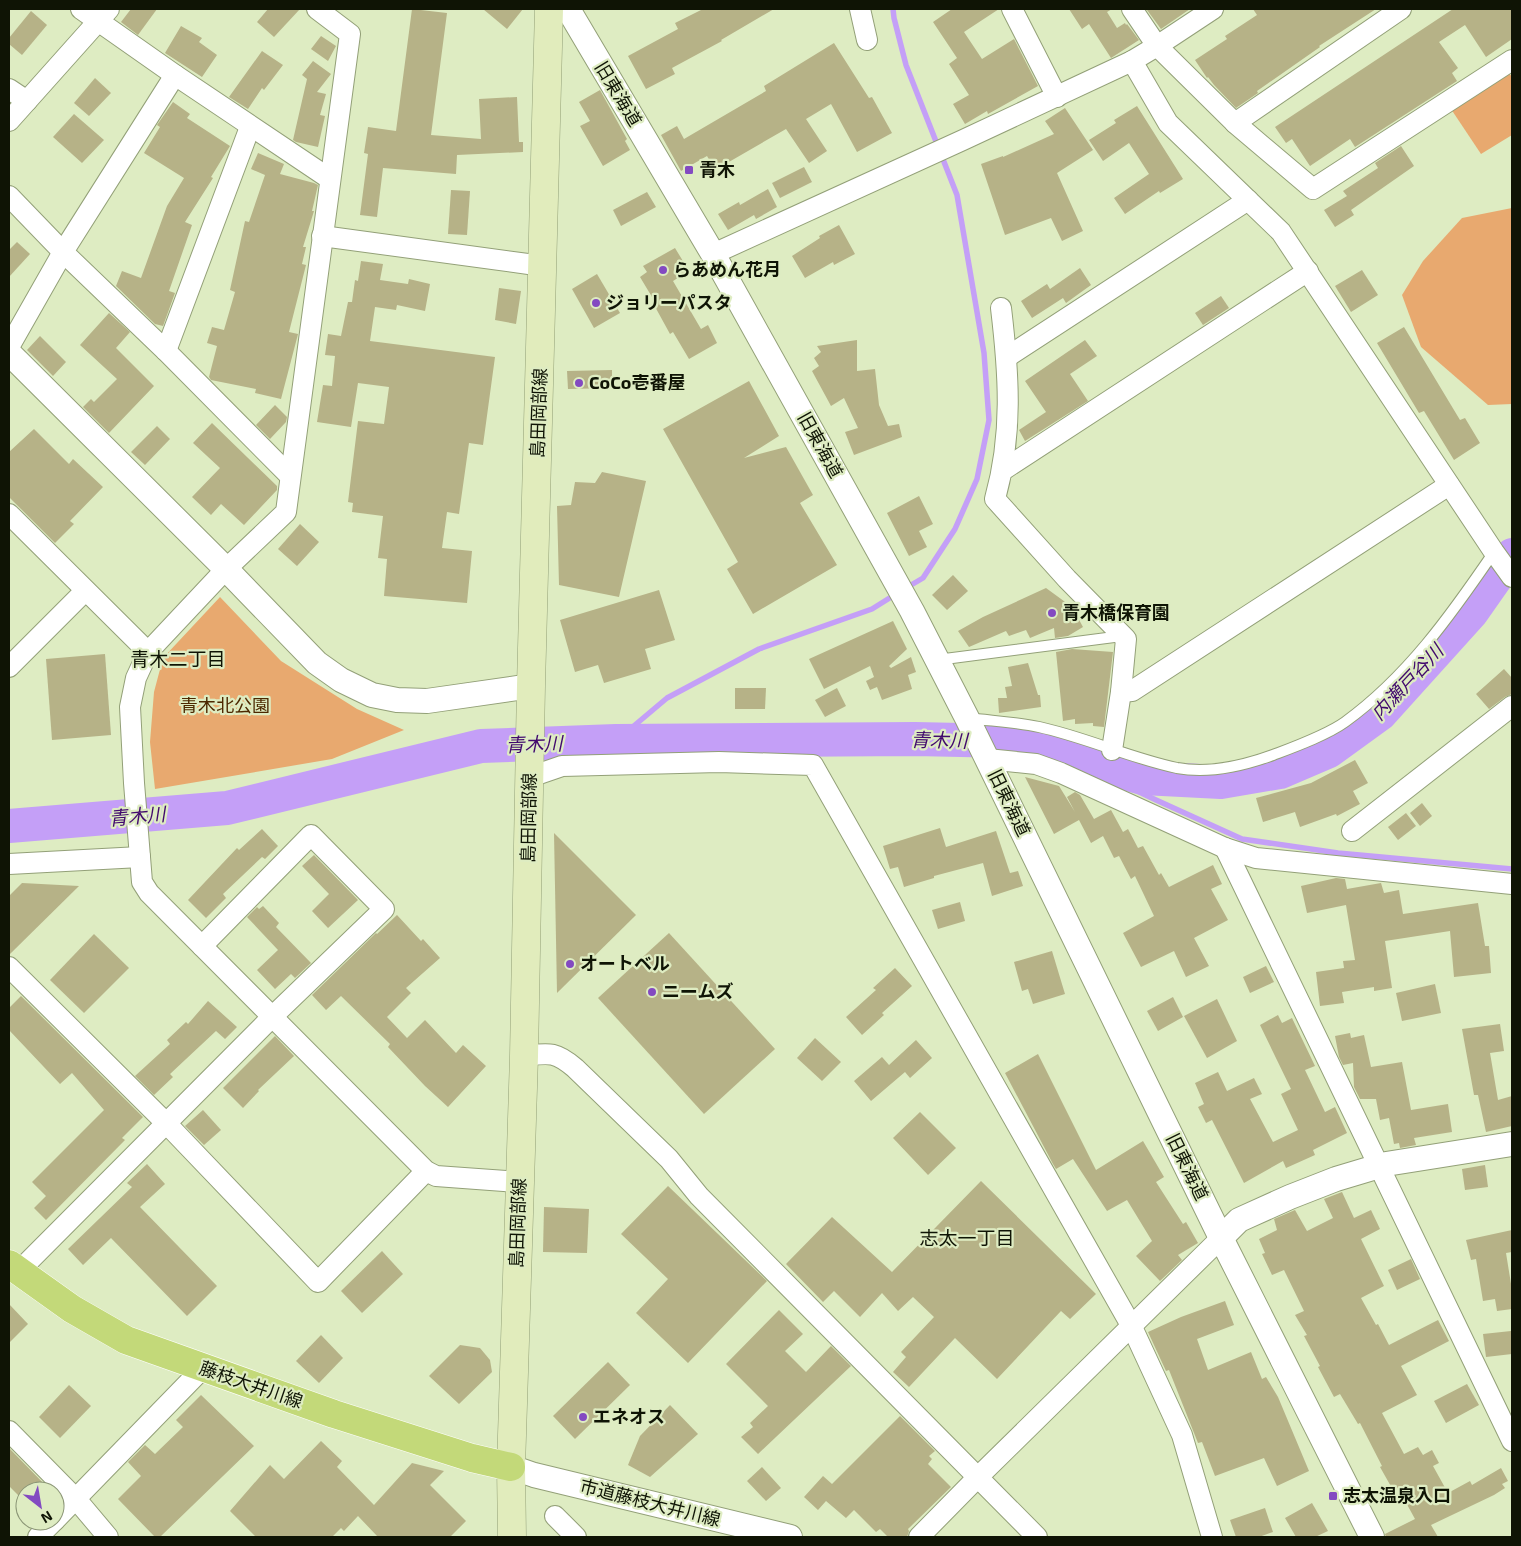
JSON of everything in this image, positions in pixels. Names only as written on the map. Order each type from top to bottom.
[{"type":"main road","name":"島田岡部線","points":[[512,1537],[510,1467],[524,1056],[530,724],[549,9]]},
{"type":"main road","name":"藤枝大井川線","points":[[13,1268],[72,1309],[126,1340],[334,1414],[472,1458],[510,1467]]},
{"type":"street","points":[[81,9],[104,15],[175,75],[330,179]]},
{"type":"street","points":[[317,9],[350,34],[286,512],[226,569],[148,652],[136,678],[130,707],[142,882],[150,893],[202,946],[426,1171],[436,1176],[519,1182]]},
{"type":"street","name":"旧東海道","points":[[568,9],[713,254],[912,611],[967,718],[1221,1238],[1372,1537]]},
{"type":"street","points":[[860,9],[867,40]]},
{"type":"street","points":[[1012,9],[1057,97]]},
{"type":"street","points":[[1132,9],[1157,46],[1235,123],[1313,189],[1512,60]]},
{"type":"street","points":[[713,254],[1132,61],[1213,9]]},
{"type":"street","points":[[1235,123],[1401,9]]},
{"type":"street","points":[[9,121],[104,15]]},
{"type":"street","points":[[1132,61],[1168,123],[1282,232],[1449,485],[1511,575]]},
{"type":"street","points":[[9,347],[63,252],[175,75]]},
{"type":"street","points":[[9,89],[27,101]]},
{"type":"street","points":[[166,351],[250,126]]},
{"type":"street","points":[[9,196],[63,252],[166,351],[290,476]]},
{"type":"street","points":[[1007,357],[1248,200]]},
{"type":"street","points":[[322,236],[543,266]]},
{"type":"street","points":[[1003,470],[1308,271]]},
{"type":"street","points":[[1001,308],[1007,357],[1009,412],[1003,470],[995,499],[1066,579],[1126,639],[1121,692],[1112,750]]},
{"type":"street","points":[[9,353],[226,569],[317,664],[341,680],[372,695],[397,700],[427,701],[531,686]]},
{"type":"street","points":[[1121,692],[1132,690],[1449,485]]},
{"type":"street","points":[[9,514],[148,652]]},
{"type":"street","points":[[9,666],[85,591]]},
{"type":"street","points":[[1352,832],[1512,706]]},
{"type":"street","points":[[987,759],[1036,764],[1053,770],[1225,848],[1256,858],[1512,884]]},
{"type":"street","points":[[530,774],[562,766],[719,762],[813,765],[1132,1327],[1182,1435],[1212,1537]]},
{"type":"street","points":[[13,1268],[166,1123],[384,909],[311,835],[202,946]]},
{"type":"street","points":[[1225,848],[1512,1441]]},
{"type":"street","points":[[9,864],[140,857]]},
{"type":"street","points":[[9,967],[166,1123],[318,1282],[426,1171]]},
{"type":"street","points":[[524,1056],[548,1053],[562,1057],[575,1068],[669,1159],[699,1196],[1037,1537]]},
{"type":"street","points":[[919,1537],[1238,1220],[1336,1179],[1380,1166],[1512,1144]]},
{"type":"street","points":[[65,1509],[203,1368]]},
{"type":"street","points":[[9,1431],[76,1498],[108,1537]]},
{"type":"street","name":"市道藤枝大井川線","points":[[510,1467],[534,1475],[776,1536]]},
{"type":"street","points":[[555,1516],[576,1537]]},
{"type":"lane","points":[[967,718],[1039,727],[1178,768],[1208,770],[1249,764],[1299,746],[1344,723],[1396,679],[1460,602],[1494,552]]},
{"type":"lane","points":[[937,660],[1123,636]]},
{"type":"green space","points":[[1506,69],[1512,77],[1512,135],[1481,154],[1449,106]]},
{"type":"green space","points":[[1512,208],[1512,404],[1488,405],[1421,347],[1402,295],[1423,261],[1462,218]]},
{"type":"green space","name":"青木北公園","points":[[220,597],[281,661],[357,709],[404,730],[332,759],[155,789],[150,742],[154,692],[163,658]]},
{"type":"building","points":[[131,9],[157,9],[138,35],[121,22]]},
{"type":"building","points":[[268,9],[300,9],[274,37],[257,22]]},
{"type":"building","points":[[412,9],[447,13],[431,135],[481,139],[479,99],[517,97],[519,142],[523,142],[523,152],[457,155],[456,174],[383,168],[377,217],[360,215],[368,154],[364,153],[368,127],[396,131]]},
{"type":"building","points":[[483,9],[523,9],[507,29]]},
{"type":"building","points":[[703,9],[774,9],[722,41],[672,68],[675,74],[646,89],[628,56],[678,29],[675,23]]},
{"type":"building","points":[[952,9],[999,9],[964,32],[982,59],[1014,39],[1038,86],[988,114],[987,111],[965,124],[953,104],[969,95],[949,64],[957,58],[933,22]]},
{"type":"building","points":[[1069,9],[1112,9],[1107,12],[1117,28],[1125,23],[1127,24],[1139,40],[1111,58],[1089,24],[1082,29]]},
{"type":"building","points":[[1190,9],[1161,29],[1147,10]]},
{"type":"building","points":[[1253,9],[1376,9],[1319,46],[1236,108],[1207,78],[1195,60],[1227,39],[1225,36],[1257,15]]},
{"type":"building","points":[[1453,9],[1512,9],[1512,39],[1486,57],[1465,25],[1439,42],[1458,68],[1452,73],[1457,81],[1355,147],[1350,139],[1310,166],[1292,139],[1286,143],[1275,127]]},
{"type":"building","points":[[31,11],[47,25],[22,55],[9,44],[9,38]]},
{"type":"building","points":[[181,26],[202,38],[199,42],[217,55],[202,77],[165,53]]},
{"type":"building","points":[[321,36],[336,46],[328,61],[311,49]]},
{"type":"building","points":[[834,43],[869,98],[872,97],[892,133],[857,152],[831,104],[806,119],[827,151],[809,163],[786,129],[715,170],[707,156],[681,171],[661,135],[677,126],[684,139],[766,91],[764,86]]},
{"type":"building","points":[[262,51],[283,65],[264,90],[262,88],[248,109],[229,97]]},
{"type":"building","points":[[313,61],[331,74],[317,92],[326,94],[320,115],[325,116],[318,147],[293,140],[307,79],[302,75]]},
{"type":"building","points":[[95,78],[111,93],[89,116],[74,103]]},
{"type":"building","points":[[600,90],[627,139],[625,141],[630,150],[603,166],[580,126],[590,121],[579,102]]},
{"type":"building","points":[[173,102],[190,114],[187,118],[230,146],[211,177],[213,178],[185,222],[192,225],[169,291],[175,293],[163,326],[155,324],[116,286],[122,271],[141,278],[167,206],[184,178],[144,153],[160,127],[157,125]]},
{"type":"building","points":[[1137,106],[1183,179],[1160,193],[1159,191],[1125,214],[1114,198],[1149,174],[1129,143],[1103,161],[1089,140],[1116,123],[1114,120]]},
{"type":"building","points":[[1065,108],[1093,150],[1057,173],[1083,231],[1062,241],[1051,218],[1005,235],[981,164],[1003,157],[1054,134],[1045,121]]},
{"type":"building","points":[[74,114],[104,140],[82,163],[53,137]]},
{"type":"building","points":[[1401,146],[1414,166],[1351,210],[1354,215],[1335,227],[1324,210],[1347,196],[1343,191],[1378,168],[1375,163]]},
{"type":"building","points":[[258,153],[284,164],[280,174],[318,185],[312,211],[314,211],[303,247],[306,247],[302,264],[306,265],[289,332],[298,334],[281,399],[255,393],[256,389],[211,380],[209,377],[217,346],[207,343],[212,327],[224,330],[235,292],[230,290],[245,221],[249,222],[265,175],[251,169]]},
{"type":"building","points":[[804,167],[812,182],[780,198],[772,183]]},
{"type":"building","points":[[768,189],[777,207],[756,219],[754,215],[728,230],[718,214],[739,202],[740,205]]},
{"type":"building","points":[[451,190],[470,191],[467,235],[448,234]]},
{"type":"building","points":[[647,192],[656,207],[621,226],[613,210]]},
{"type":"building","points":[[839,225],[855,254],[834,265],[833,262],[805,278],[792,256],[820,238],[819,236]]},
{"type":"building","points":[[17,242],[30,254],[9,277],[9,250]]},
{"type":"building","points":[[675,248],[689,271],[673,281],[701,329],[708,325],[717,343],[689,359],[673,332],[670,334],[653,303],[655,302],[640,277],[647,272],[643,266]]},
{"type":"building","points":[[361,261],[383,264],[380,280],[408,284],[409,279],[430,284],[425,311],[397,305],[396,310],[375,307],[370,341],[495,357],[483,445],[469,443],[459,514],[447,512],[442,548],[472,551],[467,603],[384,596],[387,559],[378,558],[383,516],[352,512],[353,503],[348,502],[358,421],[384,424],[389,387],[358,383],[351,427],[317,422],[323,385],[332,386],[335,356],[325,355],[328,334],[341,336],[348,302],[352,302],[355,280],[358,281]]},
{"type":"building","points":[[1080,268],[1091,285],[1066,303],[1063,298],[1032,318],[1021,301],[1047,284],[1050,289]]},
{"type":"building","points":[[1362,270],[1378,295],[1351,312],[1335,286]]},
{"type":"building","points":[[597,274],[620,313],[594,328],[572,289]]},
{"type":"building","points":[[499,288],[521,291],[516,324],[495,320]]},
{"type":"building","points":[[1221,296],[1229,308],[1203,325],[1195,313]]},
{"type":"building","points":[[109,313],[130,332],[116,348],[154,386],[109,433],[83,407],[91,399],[94,402],[117,379],[80,345]]},
{"type":"building","points":[[1404,327],[1460,420],[1465,418],[1480,443],[1454,460],[1424,411],[1419,413],[1377,343]]},
{"type":"building","points":[[40,336],[66,362],[53,376],[27,350]]},
{"type":"building","points":[[857,340],[857,371],[875,369],[879,405],[888,426],[899,424],[902,437],[854,455],[845,432],[858,428],[844,398],[831,406],[812,371],[819,366],[814,358],[821,352],[817,346]]},
{"type":"building","points":[[1085,340],[1097,356],[1070,374],[1088,401],[1025,441],[1019,430],[1046,412],[1025,381]]},
{"type":"building","points":[[612,370],[612,388],[568,389],[567,371]]},
{"type":"building","points":[[749,381],[779,436],[744,458],[786,447],[813,495],[800,503],[837,565],[753,614],[727,569],[738,562],[663,429]]},
{"type":"building","points":[[275,405],[287,417],[286,422],[270,439],[256,425]]},
{"type":"building","points":[[212,423],[277,486],[277,490],[244,525],[221,504],[211,515],[192,497],[220,468],[193,443]]},
{"type":"building","points":[[157,426],[170,439],[145,465],[131,452]]},
{"type":"building","points":[[34,429],[69,464],[73,459],[103,487],[70,521],[74,524],[55,543],[9,497],[9,452]]},
{"type":"building","points":[[602,472],[646,481],[619,597],[559,585],[557,506],[571,505],[575,482],[595,483]]},
{"type":"building","points":[[919,496],[933,524],[919,531],[927,547],[909,556],[887,513]]},
{"type":"building","points":[[300,524],[319,542],[297,566],[278,549]]},
{"type":"building","points":[[953,575],[968,591],[947,610],[932,595]]},
{"type":"building","points":[[1046,588],[1072,607],[1083,627],[1068,636],[1055,638],[1054,628],[1030,638],[1026,630],[1009,636],[1006,631],[969,647],[958,631],[983,617]]},
{"type":"building","points":[[659,590],[675,640],[645,649],[651,669],[604,683],[598,665],[575,672],[560,620]]},
{"type":"building","points":[[893,621],[907,649],[889,666],[891,668],[911,657],[916,672],[908,675],[912,689],[882,700],[877,687],[870,690],[866,681],[874,677],[870,666],[824,689],[809,659]]},
{"type":"building","points":[[1072,649],[1113,652],[1104,727],[1093,726],[1093,723],[1075,724],[1075,719],[1063,721],[1056,652]]},
{"type":"building","points":[[105,654],[111,735],[52,740],[46,659]]},
{"type":"building","points":[[1028,663],[1038,695],[1040,695],[1041,707],[999,713],[998,698],[1007,698],[1005,687],[1012,686],[1008,667]]},
{"type":"building","points":[[1504,669],[1512,678],[1512,694],[1489,709],[1476,694]]},
{"type":"building","points":[[735,688],[766,688],[765,709],[735,709]]},
{"type":"building","points":[[837,688],[846,706],[825,717],[815,700]]},
{"type":"building","points":[[1355,760],[1368,783],[1353,791],[1360,804],[1337,816],[1336,814],[1300,827],[1295,812],[1263,822],[1256,798],[1311,783]]},
{"type":"building","points":[[1025,777],[1059,786],[1075,812],[1067,797],[1075,792],[1080,795],[1094,819],[1111,810],[1123,832],[1128,829],[1138,848],[1143,846],[1159,875],[1161,873],[1169,887],[1213,865],[1222,884],[1211,889],[1228,920],[1194,938],[1209,966],[1186,977],[1174,951],[1141,967],[1123,933],[1154,916],[1135,876],[1131,879],[1119,856],[1114,858],[1103,836],[1091,843],[1079,820],[1054,834]]},
{"type":"building","points":[[1422,803],[1432,816],[1420,826],[1410,813]]},
{"type":"building","points":[[1406,813],[1416,826],[1398,840],[1388,827]]},
{"type":"building","points":[[940,828],[946,847],[996,831],[1010,873],[1018,871],[1023,886],[992,896],[983,863],[934,876],[934,878],[904,887],[898,867],[890,869],[883,846]]},
{"type":"building","points":[[262,829],[278,846],[265,859],[262,857],[223,894],[226,898],[206,918],[188,900],[237,848],[239,850]]},
{"type":"building","points":[[554,833],[636,915],[557,993]]},
{"type":"building","points":[[314,855],[358,900],[328,928],[312,911],[329,894],[302,866]]},
{"type":"building","points":[[1336,878],[1345,879],[1347,889],[1381,883],[1384,893],[1399,890],[1403,914],[1478,903],[1485,946],[1489,946],[1491,973],[1454,977],[1450,931],[1385,941],[1392,988],[1374,991],[1374,987],[1342,992],[1344,1003],[1320,1006],[1316,972],[1344,968],[1343,961],[1355,960],[1346,905],[1307,913],[1301,886]]},
{"type":"building","points":[[22,883],[79,886],[9,955],[9,896]]},
{"type":"building","points":[[960,902],[965,921],[938,929],[932,910]]},
{"type":"building","points":[[263,906],[279,923],[276,927],[311,963],[295,978],[291,974],[275,989],[257,970],[278,950],[247,917],[257,907],[259,909]]},
{"type":"building","points":[[397,915],[440,958],[406,988],[411,993],[387,1017],[407,1038],[425,1020],[456,1053],[463,1045],[486,1066],[448,1107],[425,1086],[388,1047],[390,1044],[341,996],[326,1010],[312,995]]},
{"type":"building","points":[[669,933],[775,1049],[704,1114],[598,998]]},
{"type":"building","points":[[94,934],[129,968],[84,1013],[50,980]]},
{"type":"building","points":[[1052,951],[1065,994],[1033,1004],[1028,989],[1022,991],[1014,962]]},
{"type":"building","points":[[1266,966],[1274,982],[1250,993],[1243,977]]},
{"type":"building","points":[[895,968],[912,986],[882,1013],[884,1015],[862,1035],[846,1017],[876,990],[873,988]]},
{"type":"building","points":[[1435,984],[1441,1013],[1402,1021],[1396,993]]},
{"type":"building","points":[[21,996],[143,1117],[122,1138],[125,1140],[46,1220],[34,1208],[46,1196],[32,1182],[104,1110],[72,1073],[60,1084],[9,1030],[9,1008]]},
{"type":"building","points":[[1173,997],[1183,1017],[1158,1031],[1147,1011]]},
{"type":"building","points":[[1217,999],[1237,1041],[1207,1058],[1184,1016]]},
{"type":"building","points":[[208,1001],[237,1027],[225,1039],[216,1031],[170,1074],[173,1077],[154,1095],[135,1076],[170,1044],[167,1040],[186,1022],[188,1024]]},
{"type":"building","points":[[1278,1015],[1282,1023],[1292,1018],[1315,1066],[1305,1070],[1325,1112],[1335,1107],[1347,1133],[1313,1150],[1315,1155],[1286,1168],[1283,1161],[1244,1183],[1212,1120],[1206,1123],[1198,1107],[1204,1104],[1195,1083],[1218,1072],[1227,1091],[1254,1078],[1262,1094],[1250,1099],[1273,1142],[1298,1130],[1281,1094],[1291,1089],[1260,1025]]},
{"type":"building","points":[[1500,1024],[1504,1051],[1490,1053],[1498,1100],[1512,1096],[1512,1126],[1486,1132],[1478,1095],[1474,1095],[1462,1029]]},
{"type":"building","points":[[1350,1033],[1351,1038],[1364,1035],[1371,1067],[1402,1062],[1411,1110],[1448,1104],[1452,1132],[1414,1138],[1416,1145],[1400,1148],[1399,1143],[1394,1144],[1389,1118],[1380,1120],[1376,1099],[1360,1099],[1354,1087],[1353,1063],[1343,1065],[1339,1057],[1335,1036]]},
{"type":"building","points":[[275,1036],[294,1056],[258,1090],[243,1108],[223,1088]]},
{"type":"building","points":[[815,1038],[841,1062],[822,1081],[797,1058]]},
{"type":"building","points":[[916,1040],[932,1058],[910,1078],[905,1072],[871,1101],[854,1081],[882,1057],[889,1065]]},
{"type":"building","points":[[1038,1054],[1096,1170],[1143,1141],[1164,1177],[1156,1182],[1183,1224],[1186,1222],[1198,1243],[1178,1255],[1182,1260],[1160,1281],[1136,1256],[1152,1241],[1127,1200],[1107,1211],[1073,1159],[1056,1169],[1053,1164],[1005,1073]]},
{"type":"building","points":[[203,1110],[221,1130],[204,1145],[185,1126]]},
{"type":"building","points":[[920,1112],[956,1148],[928,1175],[893,1138]]},
{"type":"building","points":[[147,1164],[165,1184],[140,1207],[217,1286],[187,1316],[111,1238],[83,1265],[68,1249],[132,1187],[127,1183]]},
{"type":"building","points":[[1485,1165],[1488,1187],[1465,1190],[1462,1169]]},
{"type":"building","points":[[981,1181],[1096,1294],[1070,1319],[1061,1311],[997,1379],[955,1338],[909,1387],[893,1372],[906,1357],[901,1352],[934,1317],[913,1297],[898,1311],[882,1293],[860,1317],[834,1291],[823,1302],[786,1264],[832,1217],[892,1272]]},
{"type":"building","points":[[668,1186],[767,1281],[688,1363],[636,1313],[668,1279],[621,1234]]},
{"type":"building","points":[[1342,1192],[1354,1218],[1371,1210],[1380,1229],[1361,1239],[1384,1286],[1361,1298],[1389,1345],[1438,1320],[1449,1341],[1401,1366],[1417,1395],[1382,1413],[1404,1454],[1418,1447],[1423,1455],[1432,1450],[1439,1463],[1433,1466],[1448,1493],[1470,1481],[1472,1485],[1501,1468],[1508,1481],[1502,1484],[1505,1488],[1494,1495],[1431,1525],[1438,1537],[1386,1537],[1385,1534],[1415,1519],[1398,1488],[1393,1490],[1360,1423],[1358,1424],[1340,1394],[1334,1397],[1318,1367],[1320,1366],[1304,1336],[1307,1335],[1295,1315],[1304,1311],[1284,1270],[1272,1275],[1262,1254],[1265,1253],[1259,1239],[1277,1230],[1274,1219],[1295,1210],[1307,1231],[1333,1218],[1324,1199]]},
{"type":"building","points":[[544,1207],[589,1209],[587,1253],[543,1252]]},
{"type":"building","points":[[1512,1230],[1512,1252],[1506,1253],[1512,1290],[1512,1309],[1497,1311],[1495,1299],[1483,1301],[1476,1259],[1471,1260],[1466,1240]]},
{"type":"building","points":[[382,1251],[403,1274],[362,1313],[341,1291]]},
{"type":"building","points":[[1411,1259],[1420,1279],[1397,1290],[1388,1270]]},
{"type":"building","points":[[1225,1301],[1234,1325],[1197,1339],[1208,1370],[1251,1352],[1262,1379],[1266,1377],[1278,1397],[1309,1471],[1277,1486],[1264,1458],[1215,1476],[1202,1442],[1198,1443],[1169,1370],[1166,1371],[1148,1332],[1181,1317]]},
{"type":"building","points":[[9,1304],[28,1324],[9,1343]]},
{"type":"building","points":[[779,1310],[803,1334],[785,1351],[806,1372],[831,1346],[851,1366],[758,1454],[741,1437],[753,1427],[750,1423],[768,1406],[726,1364]]},
{"type":"building","points":[[1511,1331],[1512,1354],[1486,1357],[1483,1334]]},
{"type":"building","points":[[321,1335],[343,1358],[319,1383],[296,1361]]},
{"type":"building","points":[[460,1345],[480,1348],[490,1360],[492,1372],[459,1404],[429,1376]]},
{"type":"building","points":[[608,1362],[630,1385],[575,1439],[553,1416]]},
{"type":"building","points":[[1467,1384],[1479,1405],[1446,1423],[1434,1401]]},
{"type":"building","points":[[69,1385],[91,1406],[60,1438],[39,1417]]},
{"type":"building","points":[[201,1395],[254,1446],[160,1537],[155,1537],[118,1499],[141,1476],[128,1462],[145,1445],[155,1454],[183,1427],[176,1420]]},
{"type":"building","points":[[670,1405],[698,1434],[650,1477],[628,1465],[640,1436]]},
{"type":"building","points":[[900,1416],[935,1451],[929,1456],[932,1459],[928,1464],[951,1487],[908,1529],[907,1537],[888,1537],[880,1529],[876,1532],[854,1510],[846,1518],[826,1501],[818,1510],[804,1497],[823,1476],[832,1484]]},
{"type":"building","points":[[321,1441],[342,1461],[337,1467],[374,1505],[412,1463],[444,1471],[430,1485],[466,1521],[450,1537],[378,1537],[358,1516],[344,1531],[341,1528],[332,1537],[256,1537],[230,1511],[270,1465],[284,1479]]},
{"type":"building","points":[[9,1448],[41,1481],[15,1481],[15,1492],[9,1486]]},
{"type":"building","points":[[762,1467],[781,1488],[766,1501],[747,1481]]},
{"type":"building","points":[[1312,1503],[1328,1531],[1315,1537],[1296,1537],[1285,1518]]},
{"type":"building","points":[[1265,1508],[1273,1532],[1259,1537],[1236,1537],[1230,1520]]},
{"type":"waterway","points":[[893,9],[906,65],[957,195],[984,353],[989,420],[977,479],[955,529],[923,578],[906,588]]},
{"type":"waterway","name":"青木川","points":[[9,826],[227,808],[481,746],[616,741],[915,739],[1008,741],[1143,778],[1221,782],[1280,772],[1329,751],[1380,714],[1472,612],[1512,555]]},
{"type":"waterway","points":[[616,741],[667,698],[759,649],[872,609],[896,594]]},
{"type":"waterway","points":[[1066,757],[1242,839],[1338,853],[1512,869]]},
{"type":"place","name":"青木","points":[[689,170]]},
{"type":"place","name":"らあめん花月","points":[[663,270]]},
{"type":"place","name":"ジョリーパスタ","points":[[596,303]]},
{"type":"place","name":"CoCo壱番屋","points":[[579,383]]},
{"type":"place","name":"青木橋保育園","points":[[1052,613]]},
{"type":"place","name":"オートベル","points":[[570,964]]},
{"type":"place","name":"ニームズ","points":[[652,992]]},
{"type":"place","name":"エネオス","points":[[583,1417]]},
{"type":"place","name":"志太温泉入口","points":[[1333,1496]]},
{"type":"district","name":"青木二丁目","points":[[178,659]]},
{"type":"district","name":"志太一丁目","points":[[967,1238]]},
{"type":"water label","name":"内瀬戸谷川","points":[[1407,682]]}]
